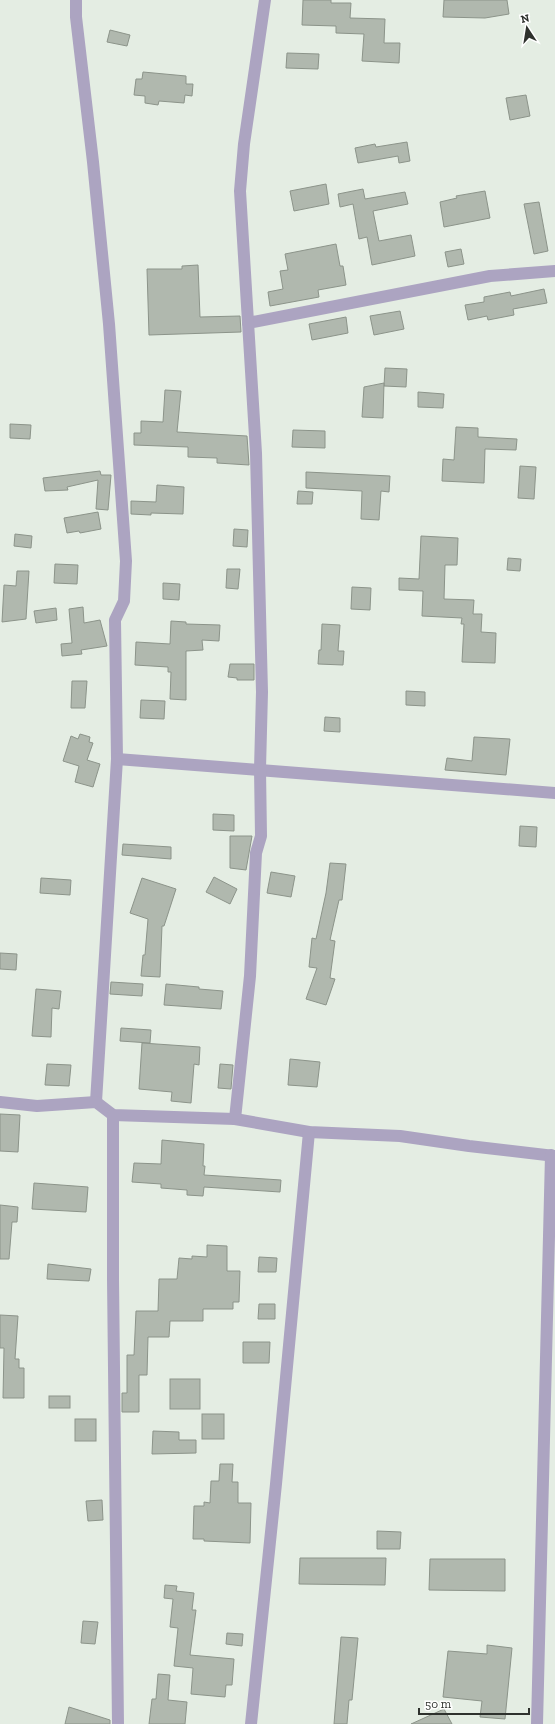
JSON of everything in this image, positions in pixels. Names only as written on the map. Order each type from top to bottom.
[{"type":"street","points":[[76,0],[76,17],[93,162],[108,324],[126,561],[124,601],[115,620],[117,759],[96,1102]]},
{"type":"street","points":[[235,1119],[250,976],[256,853],[261,836],[260,769],[262,692],[256,453],[240,191],[244,144],[265,0]]},
{"type":"street","points":[[248,323],[490,276],[555,271]]},
{"type":"street","points":[[117,759],[555,793]]},
{"type":"street","points":[[0,1102],[37,1106],[96,1102],[113,1115],[235,1119],[309,1132],[400,1136],[553,1156],[537,1724]]},
{"type":"street","points":[[113,1115],[118,1724]]},
{"type":"street","points":[[251,1724],[277,1476],[309,1132]]},
{"type":"building","points":[[303,0],[331,0],[331,3],[351,3],[350,18],[385,19],[384,43],[400,43],[399,63],[362,61],[364,34],[336,33],[336,26],[302,25]]},
{"type":"building","points":[[444,0],[507,0],[509,14],[485,18],[443,17]]},
{"type":"building","points":[[110,30],[130,35],[127,46],[107,42]]},
{"type":"building","points":[[287,53],[319,54],[318,69],[286,68]]},
{"type":"building","points":[[143,72],[186,76],[186,84],[193,84],[192,96],[185,95],[184,103],[159,101],[158,105],[145,103],[145,96],[134,95],[136,79],[142,79]]},
{"type":"building","points":[[526,95],[530,116],[510,120],[506,98]]},
{"type":"building","points":[[407,142],[410,161],[399,163],[398,156],[358,163],[355,148],[375,144],[376,147]]},
{"type":"building","points":[[326,184],[329,204],[294,211],[290,191]]},
{"type":"building","points":[[363,189],[365,199],[405,192],[408,204],[373,211],[379,241],[411,235],[415,256],[372,265],[367,237],[359,239],[353,204],[340,207],[338,194]]},
{"type":"building","points":[[485,191],[490,218],[444,227],[440,202],[457,198],[456,196]]},
{"type":"building","points":[[539,202],[548,251],[534,254],[524,204]]},
{"type":"building","points":[[336,244],[340,266],[343,266],[346,285],[318,290],[319,297],[270,306],[268,292],[283,289],[280,271],[288,270],[285,254]]},
{"type":"building","points":[[461,249],[464,264],[448,267],[445,252]]},
{"type":"building","points":[[198,265],[200,317],[240,316],[241,332],[149,335],[147,269],[182,269],[182,266]]},
{"type":"building","points":[[544,289],[547,303],[513,309],[514,315],[488,320],[487,316],[468,320],[465,305],[484,302],[484,297],[510,292],[511,296]]},
{"type":"building","points":[[400,311],[404,329],[374,335],[370,316]]},
{"type":"building","points":[[346,317],[348,333],[312,340],[309,324]]},
{"type":"building","points":[[385,368],[407,369],[406,387],[384,386]]},
{"type":"building","points":[[384,383],[383,418],[362,417],[364,387]]},
{"type":"building","points":[[165,390],[181,391],[177,432],[247,436],[249,465],[217,463],[217,458],[188,457],[188,447],[134,445],[134,433],[141,433],[141,421],[163,422]]},
{"type":"building","points":[[418,392],[444,394],[443,408],[418,407]]},
{"type":"building","points":[[10,424],[31,425],[30,439],[10,438]]},
{"type":"building","points":[[456,427],[478,428],[478,437],[517,439],[516,450],[485,449],[484,483],[442,481],[443,459],[454,460]]},
{"type":"building","points":[[293,430],[325,431],[325,448],[292,447]]},
{"type":"building","points":[[520,466],[536,467],[534,499],[518,498]]},
{"type":"building","points":[[100,471],[101,475],[111,475],[108,510],[96,509],[98,480],[67,487],[68,490],[45,491],[43,478]]},
{"type":"building","points":[[306,472],[390,476],[389,492],[381,491],[379,520],[361,519],[362,491],[306,488]]},
{"type":"building","points":[[157,485],[184,487],[183,514],[131,514],[131,501],[156,502]]},
{"type":"building","points":[[298,491],[313,492],[312,504],[297,504]]},
{"type":"building","points":[[98,512],[101,529],[80,533],[79,531],[67,533],[64,518]]},
{"type":"building","points":[[234,529],[248,530],[247,547],[233,546]]},
{"type":"building","points":[[15,534],[32,536],[31,548],[14,546]]},
{"type":"building","points":[[421,536],[458,538],[457,565],[445,565],[444,599],[474,600],[473,614],[482,614],[481,632],[496,633],[495,663],[462,662],[464,624],[461,624],[462,618],[422,616],[423,591],[399,590],[399,578],[419,579]]},
{"type":"building","points":[[508,558],[521,559],[520,571],[507,570]]},
{"type":"building","points":[[55,564],[78,565],[77,584],[54,583]]},
{"type":"building","points":[[227,569],[240,569],[238,589],[226,588]]},
{"type":"building","points":[[17,571],[29,571],[26,619],[2,622],[4,585],[16,586]]},
{"type":"building","points":[[163,583],[180,584],[179,600],[163,599]]},
{"type":"building","points":[[352,587],[371,588],[370,610],[351,609]]},
{"type":"building","points":[[83,607],[84,623],[100,620],[107,646],[81,650],[82,654],[62,656],[61,644],[72,643],[69,609]]},
{"type":"building","points":[[56,608],[57,620],[36,623],[34,611]]},
{"type":"building","points":[[171,621],[186,622],[186,624],[220,625],[219,641],[202,640],[203,650],[186,651],[186,700],[170,699],[171,672],[168,672],[168,667],[135,665],[136,642],[170,644]]},
{"type":"building","points":[[322,624],[340,625],[338,651],[344,651],[343,665],[318,664],[319,650],[321,650]]},
{"type":"building","points":[[230,664],[254,664],[254,680],[237,680],[237,678],[228,677]]},
{"type":"building","points":[[72,681],[87,681],[85,708],[71,708]]},
{"type":"building","points":[[406,691],[425,692],[425,706],[406,705]]},
{"type":"building","points":[[141,700],[165,701],[164,719],[140,718]]},
{"type":"building","points":[[325,717],[340,718],[340,732],[324,731]]},
{"type":"building","points":[[80,734],[90,737],[89,742],[93,743],[87,760],[100,764],[93,787],[75,782],[79,766],[63,761],[71,736],[78,739]]},
{"type":"building","points":[[474,737],[510,739],[506,775],[445,770],[447,758],[472,761]]},
{"type":"building","points":[[213,814],[234,815],[234,831],[213,830]]},
{"type":"building","points":[[520,826],[537,827],[536,847],[519,846]]},
{"type":"building","points":[[230,836],[252,836],[246,870],[230,868]]},
{"type":"building","points":[[123,844],[171,847],[171,859],[122,855]]},
{"type":"building","points":[[330,863],[346,864],[342,900],[339,900],[330,940],[335,941],[330,978],[335,979],[326,1005],[306,999],[317,968],[309,967],[312,938],[316,939],[326,893]]},
{"type":"building","points":[[271,872],[295,876],[291,897],[267,893]]},
{"type":"building","points":[[214,877],[237,889],[230,904],[206,892]]},
{"type":"building","points":[[41,878],[71,880],[70,895],[40,893]]},
{"type":"building","points":[[142,878],[176,889],[164,926],[162,926],[160,977],[141,976],[143,955],[145,955],[148,919],[130,913]]},
{"type":"building","points":[[0,953],[17,954],[16,970],[0,969]]},
{"type":"building","points":[[111,982],[143,984],[142,996],[110,994]]},
{"type":"building","points":[[166,984],[223,991],[221,1009],[164,1005]]},
{"type":"building","points":[[36,989],[61,991],[59,1009],[52,1008],[51,1037],[32,1036]]},
{"type":"building","points":[[121,1028],[151,1030],[150,1043],[120,1041]]},
{"type":"building","points":[[142,1043],[200,1047],[199,1065],[194,1064],[191,1103],[171,1101],[172,1092],[139,1089]]},
{"type":"building","points":[[290,1059],[320,1062],[317,1087],[288,1085]]},
{"type":"building","points":[[47,1064],[71,1065],[69,1086],[45,1085]]},
{"type":"building","points":[[220,1064],[233,1065],[231,1089],[218,1088]]},
{"type":"building","points":[[0,1114],[20,1115],[18,1152],[0,1151]]},
{"type":"building","points":[[162,1140],[204,1144],[204,1175],[281,1180],[280,1192],[204,1187],[203,1196],[187,1195],[187,1190],[161,1188],[161,1184],[132,1182],[134,1163],[161,1164]]},
{"type":"building","points":[[34,1183],[88,1187],[86,1212],[32,1209]]},
{"type":"building","points":[[0,1205],[18,1207],[17,1222],[12,1222],[9,1259],[0,1259]]},
{"type":"building","points":[[207,1245],[227,1246],[227,1271],[240,1271],[239,1302],[233,1302],[233,1309],[203,1309],[203,1321],[170,1321],[169,1337],[148,1337],[147,1375],[139,1375],[139,1412],[122,1412],[122,1393],[127,1393],[127,1355],[134,1355],[136,1311],[158,1311],[159,1279],[177,1279],[179,1258],[192,1259],[192,1256],[207,1257]]},
{"type":"building","points":[[259,1257],[277,1258],[276,1272],[258,1272]]},
{"type":"building","points":[[48,1264],[91,1269],[89,1281],[47,1279]]},
{"type":"building","points":[[259,1304],[275,1304],[275,1319],[258,1319]]},
{"type":"building","points":[[0,1315],[18,1316],[15,1359],[19,1359],[19,1368],[24,1368],[24,1398],[3,1398],[4,1348],[0,1348]]},
{"type":"building","points":[[243,1342],[270,1342],[269,1363],[243,1363]]},
{"type":"building","points":[[170,1379],[200,1379],[200,1409],[170,1409]]},
{"type":"building","points":[[49,1396],[70,1396],[70,1408],[49,1408]]},
{"type":"building","points":[[202,1414],[224,1414],[224,1439],[202,1439]]},
{"type":"building","points":[[75,1419],[96,1419],[96,1441],[75,1441]]},
{"type":"building","points":[[153,1431],[179,1432],[179,1440],[196,1440],[196,1453],[152,1454]]},
{"type":"building","points":[[220,1464],[233,1464],[232,1482],[238,1482],[238,1503],[251,1503],[250,1543],[204,1541],[204,1539],[193,1539],[194,1506],[204,1506],[204,1502],[210,1503],[211,1481],[219,1481]]},
{"type":"building","points":[[102,1500],[103,1520],[88,1521],[86,1501]]},
{"type":"building","points":[[377,1531],[401,1532],[400,1549],[377,1549]]},
{"type":"building","points":[[300,1558],[386,1558],[385,1585],[299,1584]]},
{"type":"building","points":[[430,1559],[505,1559],[505,1591],[429,1590]]},
{"type":"building","points":[[165,1585],[177,1586],[176,1591],[194,1593],[192,1610],[196,1610],[190,1655],[234,1659],[232,1685],[226,1685],[225,1697],[191,1694],[193,1668],[174,1666],[178,1628],[170,1627],[173,1599],[164,1598]]},
{"type":"building","points":[[83,1621],[98,1622],[95,1644],[81,1643]]},
{"type":"building","points":[[227,1633],[243,1634],[242,1646],[226,1644]]},
{"type":"building","points":[[341,1637],[358,1638],[352,1700],[349,1700],[347,1724],[334,1724]]},
{"type":"building","points":[[487,1645],[512,1648],[505,1719],[480,1717],[482,1701],[443,1697],[448,1651],[487,1654]]},
{"type":"building","points":[[158,1674],[170,1675],[168,1700],[187,1702],[185,1724],[149,1724],[152,1699],[156,1699]]},
{"type":"building","points":[[69,1707],[110,1720],[110,1724],[65,1724]]},
{"type":"building","points":[[444,1709],[452,1724],[411,1724]]}]
